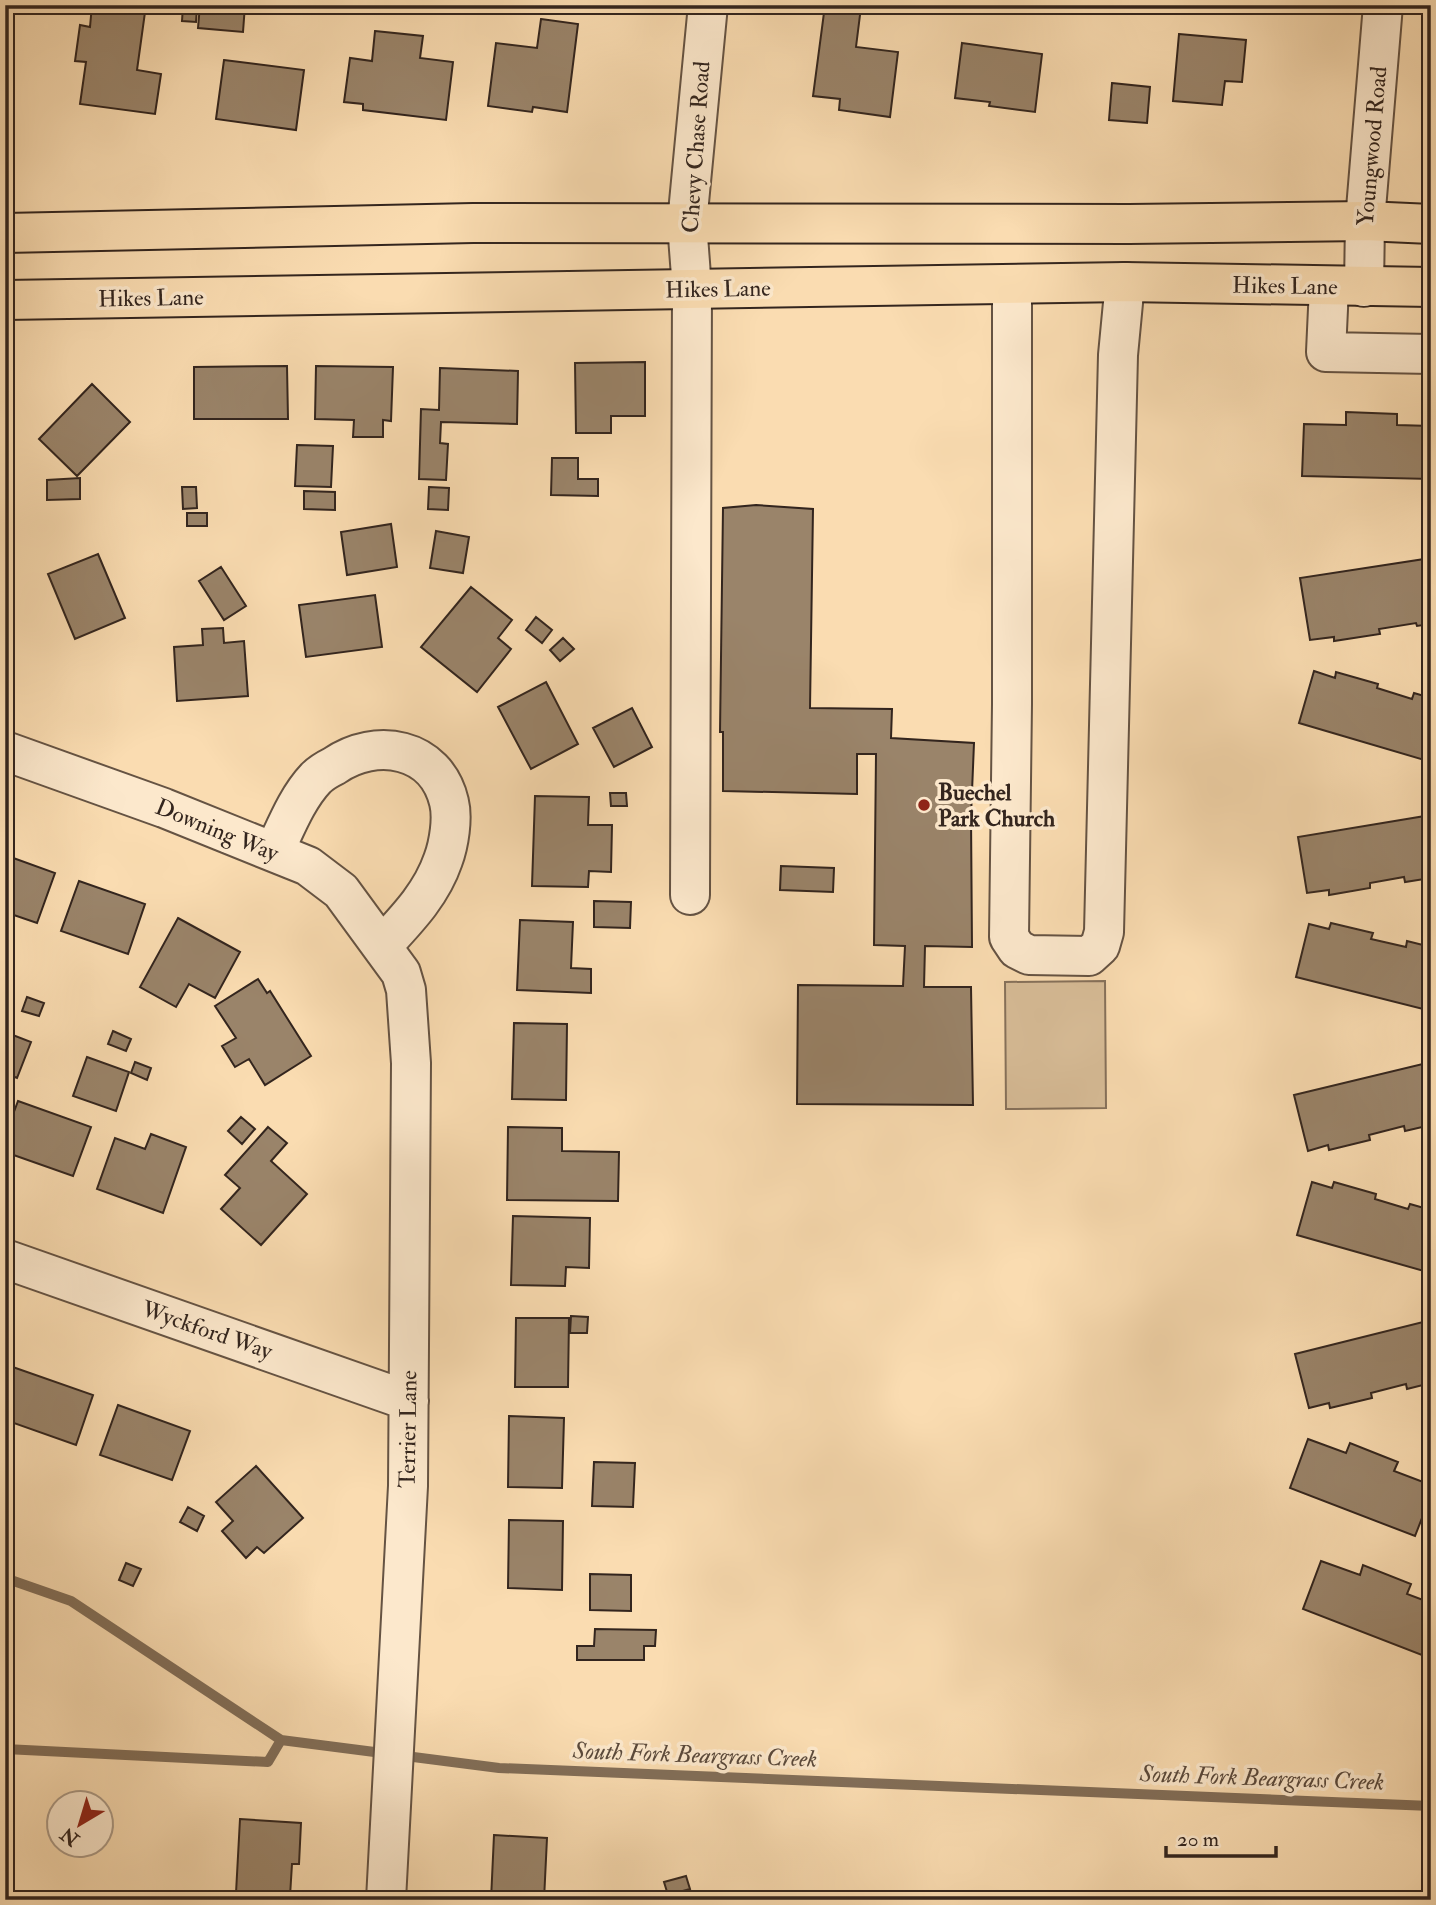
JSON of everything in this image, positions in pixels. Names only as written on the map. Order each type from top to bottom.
[{"type":"main road","points":[[5,233],[460,223],[1101,224],[1364,221],[1431,224]]},
{"type":"main road","name":"Hikes Lane","points":[[5,300],[1125,282],[1431,288]]},
{"type":"street","name":"Chevy Chase Road","points":[[690,895],[691,289],[687,223],[708,5]]},
{"type":"street","name":"Youngwood Road","points":[[1383,5],[1364,221],[1326,352],[1431,354]]},
{"type":"street","points":[[1012,285],[1009,937],[1017,950],[1029,955],[1089,956],[1100,946],[1104,932],[1118,355],[1125,282]]},
{"type":"street","points":[[274,852],[298,804],[317,777],[348,756],[370,749],[400,751],[419,760],[434,773],[449,803],[449,829],[444,858],[434,884],[387,953]]},
{"type":"street","name":"Downing Way","points":[[5,751],[152,803],[308,866],[341,891],[387,953]]},
{"type":"street","name":"Terrier Lane","points":[[386,1900],[408,1486],[411,1063],[405,990],[401,973],[387,953]]},
{"type":"street","name":"Wyckford Way","points":[[5,1259],[409,1401]]},
{"type":"shaded area","points":[[1105,981],[1106,1108],[1006,1109],[1005,982]]},
{"type":"building","points":[[92,5],[146,5],[137,70],[161,74],[155,114],[80,104],[86,62],[75,61],[80,25],[90,27]]},
{"type":"building","points":[[200,5],[245,5],[243,32],[198,28]]},
{"type":"building","points":[[825,5],[861,7],[856,47],[898,52],[890,117],[839,110],[840,99],[813,96]]},
{"type":"building","points":[[183,6],[197,7],[196,22],[182,21]]},
{"type":"building","points":[[541,19],[578,24],[567,112],[533,107],[532,112],[488,106],[496,43],[537,48]]},
{"type":"building","points":[[375,31],[423,36],[420,58],[453,62],[446,120],[363,110],[363,104],[344,102],[350,58],[372,61]]},
{"type":"building","points":[[1179,34],[1246,40],[1242,82],[1225,81],[1222,105],[1173,101]]},
{"type":"building","points":[[962,43],[1042,54],[1035,112],[955,98]]},
{"type":"building","points":[[224,60],[304,70],[296,130],[216,119]]},
{"type":"building","points":[[1112,83],[1150,87],[1147,123],[1109,120]]},
{"type":"building","points":[[645,362],[645,416],[611,416],[611,433],[576,433],[575,363]]},
{"type":"building","points":[[287,366],[288,419],[194,419],[194,367]]},
{"type":"building","points":[[316,366],[393,367],[391,421],[383,420],[383,437],[353,437],[354,420],[315,419]]},
{"type":"building","points":[[440,368],[518,371],[517,424],[441,422],[440,443],[448,444],[446,480],[419,479],[421,409],[439,410]]},
{"type":"building","points":[[92,384],[130,422],[77,476],[39,439]]},
{"type":"building","points":[[1346,412],[1397,414],[1397,425],[1431,426],[1431,479],[1302,476],[1304,424],[1346,425]]},
{"type":"building","points":[[297,445],[333,446],[331,487],[295,486]]},
{"type":"building","points":[[552,458],[578,458],[578,479],[598,479],[598,496],[551,495]]},
{"type":"building","points":[[80,478],[80,499],[47,500],[47,480]]},
{"type":"building","points":[[182,487],[196,487],[197,508],[183,509]]},
{"type":"building","points":[[429,487],[449,488],[448,510],[428,509]]},
{"type":"building","points":[[304,491],[335,492],[335,510],[304,509]]},
{"type":"building","name":"Buechel Park Church","points":[[756,505],[813,509],[810,708],[892,709],[891,738],[974,743],[971,816],[972,947],[925,946],[924,987],[971,987],[973,1105],[797,1104],[798,985],[903,986],[905,946],[874,945],[876,754],[857,754],[857,794],[723,791],[723,732],[720,732],[723,508]]},
{"type":"building","points":[[187,513],[207,513],[207,526],[187,526]]},
{"type":"building","points":[[391,524],[397,567],[347,575],[341,532]]},
{"type":"building","points":[[436,531],[469,537],[463,573],[430,568]]},
{"type":"building","points":[[98,554],[125,618],[75,639],[48,574]]},
{"type":"building","points":[[1431,558],[1431,624],[1417,626],[1416,623],[1379,629],[1380,634],[1334,641],[1334,637],[1310,640],[1300,578]]},
{"type":"building","points":[[221,567],[246,606],[224,620],[199,581]]},
{"type":"building","points":[[471,587],[512,620],[498,638],[511,649],[477,692],[421,647]]},
{"type":"building","points":[[375,595],[382,647],[306,657],[299,605]]},
{"type":"building","points":[[536,617],[552,630],[542,643],[526,630]]},
{"type":"building","points":[[223,628],[224,643],[244,641],[248,696],[177,701],[174,647],[203,645],[202,629]]},
{"type":"building","points":[[563,638],[574,649],[560,661],[550,650]]},
{"type":"building","points":[[1314,671],[1335,678],[1336,672],[1378,684],[1377,688],[1412,699],[1414,693],[1431,698],[1431,762],[1299,723]]},
{"type":"building","points":[[546,682],[578,744],[531,769],[498,707]]},
{"type":"building","points":[[632,708],[652,747],[614,767],[593,728]]},
{"type":"building","points":[[610,793],[626,793],[627,806],[611,806]]},
{"type":"building","points":[[535,796],[589,797],[588,825],[612,825],[611,872],[589,871],[588,887],[532,886]]},
{"type":"building","points":[[1431,815],[1431,878],[1405,882],[1404,877],[1370,883],[1370,888],[1329,895],[1329,890],[1307,893],[1298,837]]},
{"type":"building","points":[[5,855],[55,873],[37,923],[5,912]]},
{"type":"building","points":[[781,866],[834,868],[833,892],[780,890]]},
{"type":"building","points":[[79,881],[145,904],[128,954],[61,931]]},
{"type":"building","points":[[594,901],[631,902],[630,928],[594,927]]},
{"type":"building","points":[[178,918],[240,952],[215,998],[189,984],[176,1007],[140,987]]},
{"type":"building","points":[[520,920],[573,922],[571,968],[591,969],[591,993],[517,990]]},
{"type":"building","points":[[1331,923],[1373,933],[1371,939],[1406,947],[1407,941],[1431,947],[1431,1011],[1296,977],[1309,924],[1329,929]]},
{"type":"building","points":[[258,979],[267,993],[270,991],[311,1056],[265,1085],[249,1059],[235,1067],[222,1046],[236,1038],[215,1006]]},
{"type":"building","points":[[27,997],[44,1003],[39,1016],[22,1011]]},
{"type":"building","points":[[514,1023],[567,1024],[566,1100],[512,1099]]},
{"type":"building","points":[[113,1031],[131,1039],[126,1051],[108,1044]]},
{"type":"building","points":[[5,1032],[31,1042],[17,1078],[5,1073]]},
{"type":"building","points":[[87,1057],[129,1072],[116,1111],[73,1096]]},
{"type":"building","points":[[135,1062],[151,1068],[147,1080],[131,1073]]},
{"type":"building","points":[[1431,1062],[1431,1125],[1405,1131],[1404,1126],[1369,1135],[1370,1140],[1329,1150],[1328,1145],[1308,1151],[1294,1095]]},
{"type":"building","points":[[18,1101],[91,1127],[73,1176],[5,1152],[5,1136]]},
{"type":"building","points":[[241,1117],[255,1129],[242,1144],[228,1131]]},
{"type":"building","points":[[268,1127],[287,1143],[271,1161],[307,1194],[261,1245],[221,1209],[240,1188],[225,1175]]},
{"type":"building","points":[[508,1127],[562,1128],[562,1151],[619,1152],[618,1201],[507,1200]]},
{"type":"building","points":[[151,1134],[186,1147],[163,1213],[97,1189],[115,1138],[145,1149]]},
{"type":"building","points":[[1312,1182],[1332,1188],[1334,1182],[1376,1194],[1375,1199],[1408,1209],[1410,1204],[1431,1210],[1431,1273],[1297,1235]]},
{"type":"building","points":[[513,1216],[590,1218],[589,1268],[566,1267],[565,1286],[511,1285]]},
{"type":"building","points":[[571,1316],[588,1317],[587,1333],[570,1333]]},
{"type":"building","points":[[516,1318],[569,1318],[568,1387],[515,1387]]},
{"type":"building","points":[[1431,1320],[1431,1383],[1407,1389],[1406,1384],[1371,1393],[1372,1398],[1330,1408],[1329,1403],[1309,1408],[1295,1354]]},
{"type":"building","points":[[7,1365],[93,1395],[76,1445],[8,1421],[13,1407],[5,1404]]},
{"type":"building","points":[[118,1405],[190,1431],[172,1480],[100,1455]]},
{"type":"building","points":[[509,1416],[564,1418],[562,1488],[508,1487]]},
{"type":"building","points":[[1308,1439],[1346,1453],[1350,1443],[1398,1462],[1394,1471],[1431,1485],[1431,1495],[1415,1536],[1290,1488]]},
{"type":"building","points":[[594,1462],[635,1463],[633,1507],[592,1506]]},
{"type":"building","points":[[256,1466],[303,1518],[264,1553],[257,1547],[246,1558],[222,1531],[233,1521],[216,1502]]},
{"type":"building","points":[[188,1507],[204,1516],[197,1531],[180,1522]]},
{"type":"building","points":[[509,1520],[563,1521],[562,1590],[508,1588]]},
{"type":"building","points":[[1321,1561],[1360,1575],[1363,1565],[1411,1584],[1407,1594],[1431,1603],[1431,1647],[1427,1657],[1303,1609]]},
{"type":"building","points":[[126,1563],[141,1569],[133,1586],[119,1580]]},
{"type":"building","points":[[590,1574],[631,1575],[631,1611],[590,1610]]},
{"type":"building","points":[[595,1629],[656,1630],[655,1646],[644,1646],[644,1660],[577,1660],[577,1646],[594,1646]]},
{"type":"building","points":[[240,1819],[301,1823],[299,1864],[292,1864],[290,1896],[236,1893]]},
{"type":"building","points":[[494,1835],[547,1838],[544,1900],[491,1900]]},
{"type":"building","points":[[686,1876],[690,1889],[668,1895],[664,1882]]},
{"type":"waterway","name":"South Fork Beargrass Creek","points":[[5,1578],[71,1601],[281,1740],[499,1768],[1431,1806]]},
{"type":"waterway","points":[[5,1749],[268,1762],[281,1740]]},
{"type":"place","name":"Buechel Park Church","points":[[924,805]]}]
